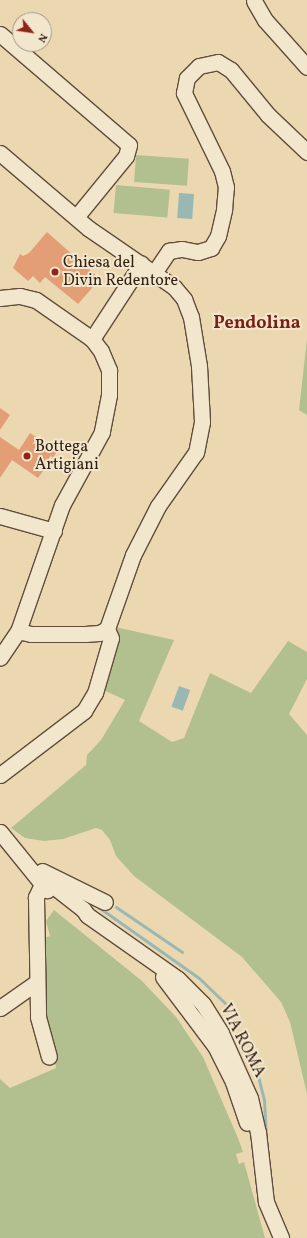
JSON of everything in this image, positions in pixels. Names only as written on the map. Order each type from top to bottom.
[{"type":"street","points":[[254,1],[266,20],[307,67]]},
{"type":"street","points":[[0,34],[128,145],[126,156],[76,217]]},
{"type":"street","points":[[154,273],[169,252],[182,249],[198,252],[210,248],[218,236],[223,216],[226,187],[222,171],[184,93],[187,78],[198,66],[218,62],[231,70],[268,115],[307,152]]},
{"type":"street","points":[[0,152],[76,217],[174,287],[191,317],[199,366],[202,428],[196,452],[158,506],[136,548],[107,629],[111,638],[96,693],[84,711],[0,775]]},
{"type":"street","points":[[92,339],[141,264]]},
{"type":"street","points":[[0,298],[20,296],[36,300],[92,339],[102,351],[109,370],[108,415],[102,432],[62,505],[18,631],[0,658]]},
{"type":"street","points":[[0,516],[54,531]]},
{"type":"street","points":[[18,631],[31,634],[85,634],[99,633],[107,629]]},
{"type":"street","name":"VIA ROMA","points":[[0,832],[43,882],[83,909],[87,915],[143,954],[170,984],[216,1046],[233,1082],[261,1172],[266,1202],[281,1238]]},
{"type":"street","points":[[33,870],[53,875],[105,902]]},
{"type":"street","points":[[43,882],[36,897],[37,982],[40,1034],[49,1057]]},
{"type":"street","points":[[0,1008],[37,982]]},
{"type":"green space","points":[[136,155],[189,159],[187,186],[134,182]]},
{"type":"green space","points":[[116,185],[170,190],[167,218],[114,213]]},
{"type":"green space","points":[[307,339],[307,415],[299,410]]},
{"type":"green space","points":[[115,627],[174,640],[139,721],[172,742],[184,738],[210,673],[251,693],[288,641],[307,652],[307,679],[289,714],[307,735],[307,1094],[290,1022],[281,1002],[242,957],[134,876],[116,856],[110,840],[102,830],[96,828],[63,839],[44,841],[25,838],[11,828],[86,765],[87,755],[101,740],[125,700],[93,685]]},
{"type":"green space","points":[[54,910],[142,981],[176,1017],[203,1057],[243,1152],[236,1154],[239,1164],[244,1162],[265,1238],[0,1238],[0,1079],[10,1088],[56,1068],[45,1006],[44,938],[50,936],[46,921]]},
{"type":"water","points":[[179,193],[194,194],[192,219],[177,218]]},
{"type":"water","points":[[179,686],[190,690],[183,711],[171,707]]},
{"type":"building","name":"Chiesa del Divin Redentore","points":[[47,232],[100,279],[78,304],[45,277],[40,283],[33,276],[28,281],[13,268],[20,254],[23,256],[29,253]]},
{"type":"building","name":"Bottega Artigiani","points":[[0,408],[10,415],[0,430]]},
{"type":"building","name":"Bottega Artigiani","points":[[30,433],[57,452],[38,478],[12,460],[0,478],[0,437],[19,450]]},
{"type":"waterway","points":[[94,904],[199,978],[225,1003]]},
{"type":"waterway","points":[[116,907],[182,952]]},
{"type":"waterway","points":[[255,1064],[264,1100],[266,1137]]},
{"type":"place","name":"Chiesa del Divin Redentore","points":[[55,272]]},
{"type":"place","name":"Bottega Artigiani","points":[[27,456]]},
{"type":"district","name":"Pendolina","points":[[257,324]]}]
